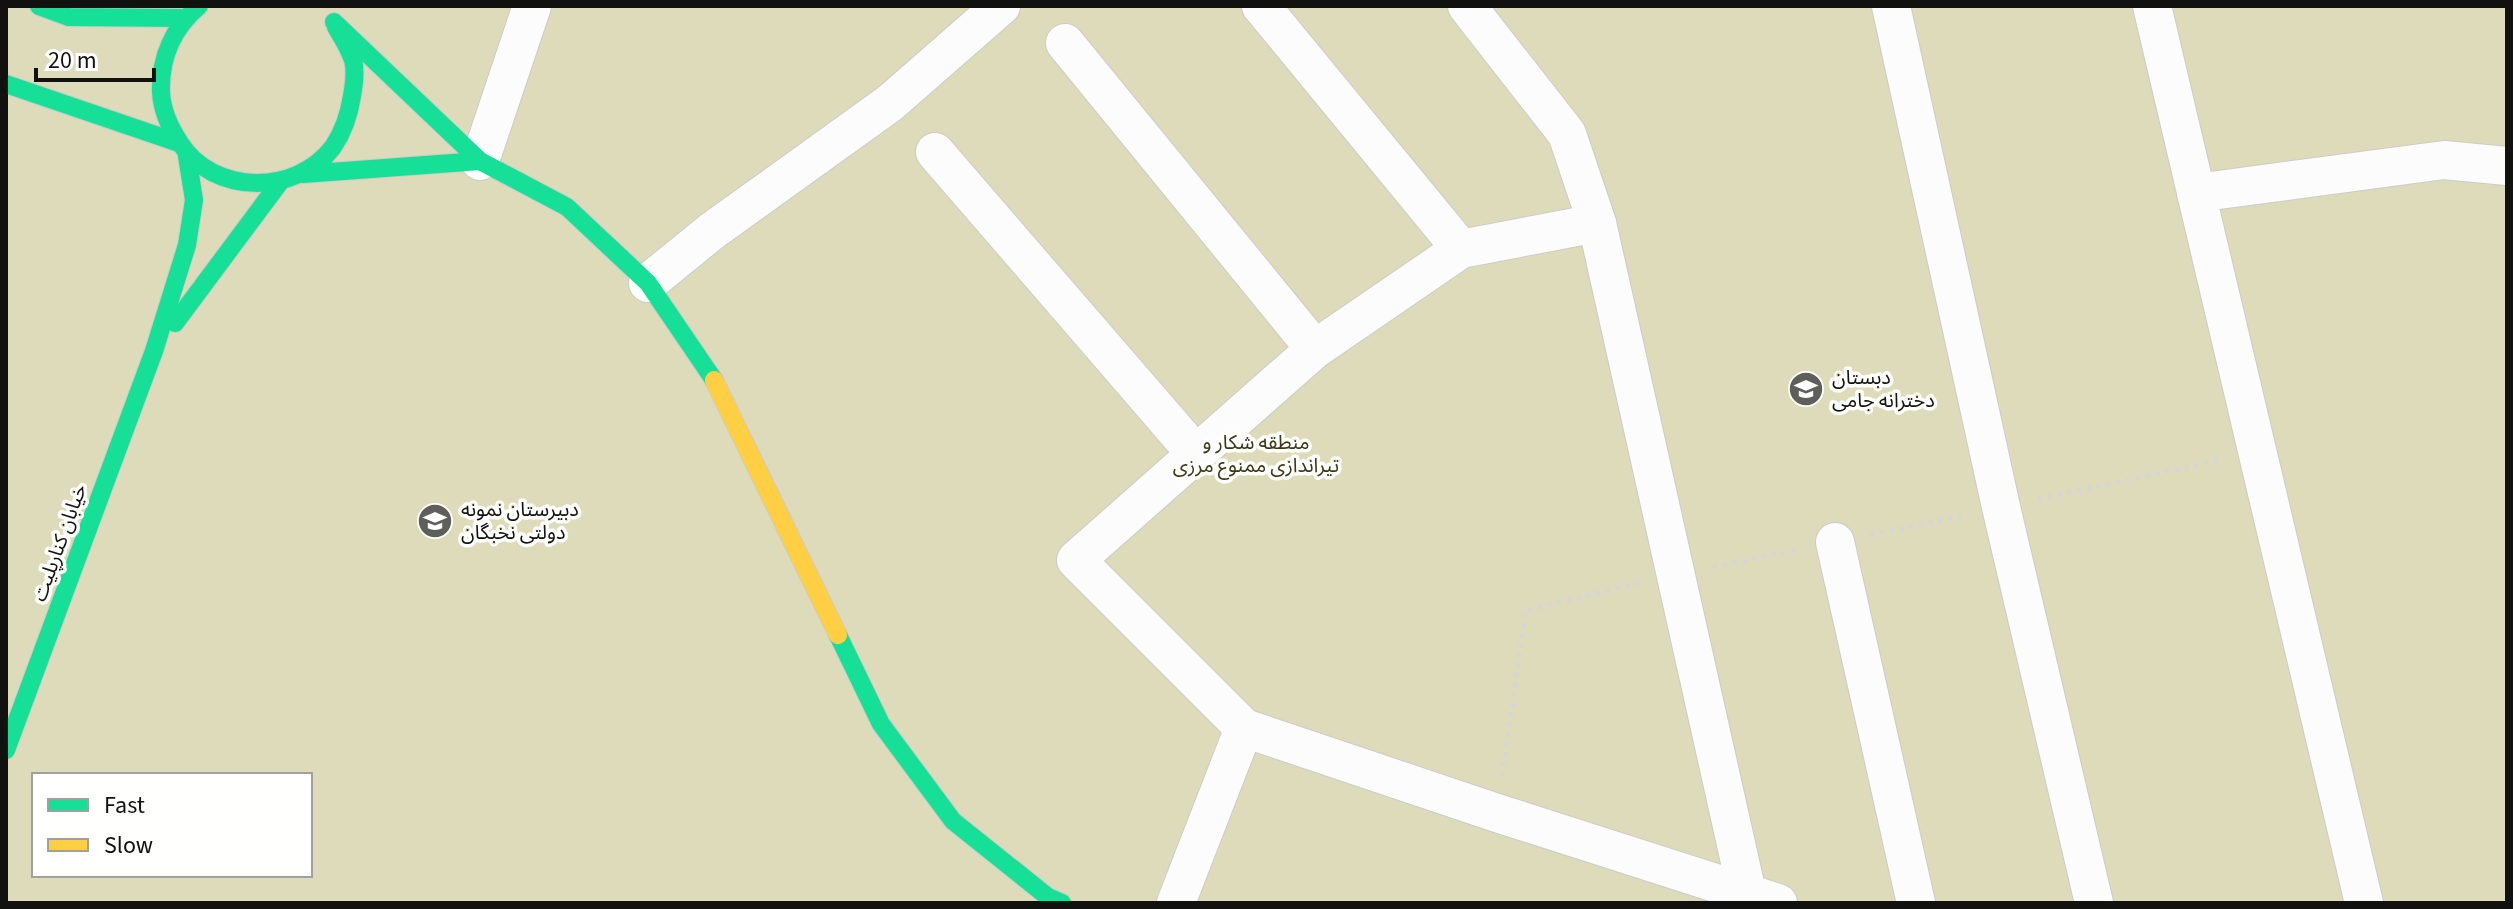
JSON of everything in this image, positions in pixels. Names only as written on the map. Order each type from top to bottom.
[{"type":"main road","points":[[39,6],[69,17],[184,18],[199,6]]},
{"type":"main road","points":[[328,13],[480,161],[567,207],[648,283],[711,373],[881,724],[953,821],[1048,897],[1062,903]]},
{"type":"main road","points":[[303,174],[336,146],[354,106],[353,61],[328,13]]},
{"type":"main road","name":"خیابان کنارپلیت","points":[[6,750],[154,351],[187,245],[194,200],[182,149],[160,101],[162,57],[184,18]]},
{"type":"main road","points":[[6,84],[182,149],[208,172],[230,181],[255,185],[280,182],[303,174],[480,161]]},
{"type":"main road","name":"خیابان کنارپلیت","points":[[154,351],[280,182]]},
{"type":"street","points":[[480,161],[532,6]]},
{"type":"street","points":[[648,283],[712,231],[890,103],[1001,6]]},
{"type":"street","points":[[1261,6],[1461,249]]},
{"type":"street","points":[[1467,6],[1567,134],[1597,223],[1763,898]]},
{"type":"street","points":[[1891,6],[2001,507],[2094,903]]},
{"type":"street","points":[[2152,6],[2364,903]]},
{"type":"street","points":[[1065,43],[1315,349]]},
{"type":"street","points":[[935,152],[1196,454]]},
{"type":"street","points":[[2196,193],[2444,160],[2507,166]]},
{"type":"street","points":[[1597,223],[1461,249],[1315,349],[1076,560],[1244,728],[1763,898]]},
{"type":"street","points":[[1835,542],[1916,903]]},
{"type":"street","points":[[1176,903],[1244,728]]},
{"type":"green space","name":"منطقه شکار و تیراندازی ممنوع مرزی","points":[[6,6],[2507,6],[2507,903],[6,903]]},
{"type":"traffic: fast","points":[[39,6],[69,17],[184,18]]},
{"type":"traffic: fast","points":[[199,6],[182,24],[170,44],[161,79],[163,106],[176,137],[195,160],[233,180],[255,183],[277,181],[317,163],[333,147],[348,116],[355,73],[351,56],[336,27]]},
{"type":"traffic: fast","points":[[334,22],[480,161],[567,207],[648,283],[714,380]]},
{"type":"traffic: fast","points":[[6,84],[176,142]]},
{"type":"traffic: fast","points":[[6,750],[154,351],[187,245],[194,200],[187,156]]},
{"type":"traffic: fast","points":[[303,174],[480,161]]},
{"type":"traffic: fast","points":[[175,323],[280,182]]},
{"type":"traffic: fast","points":[[838,635],[881,724],[953,821],[1048,897],[1062,903]]},
{"type":"traffic: slow","points":[[714,380],[838,635]]},
{"type":"place","name":"دبستان دخترانه جامی","points":[[1806,389]]},
{"type":"place","name":"دبیرستان نمونه دولتی نخبگان","points":[[435,521]]}]
